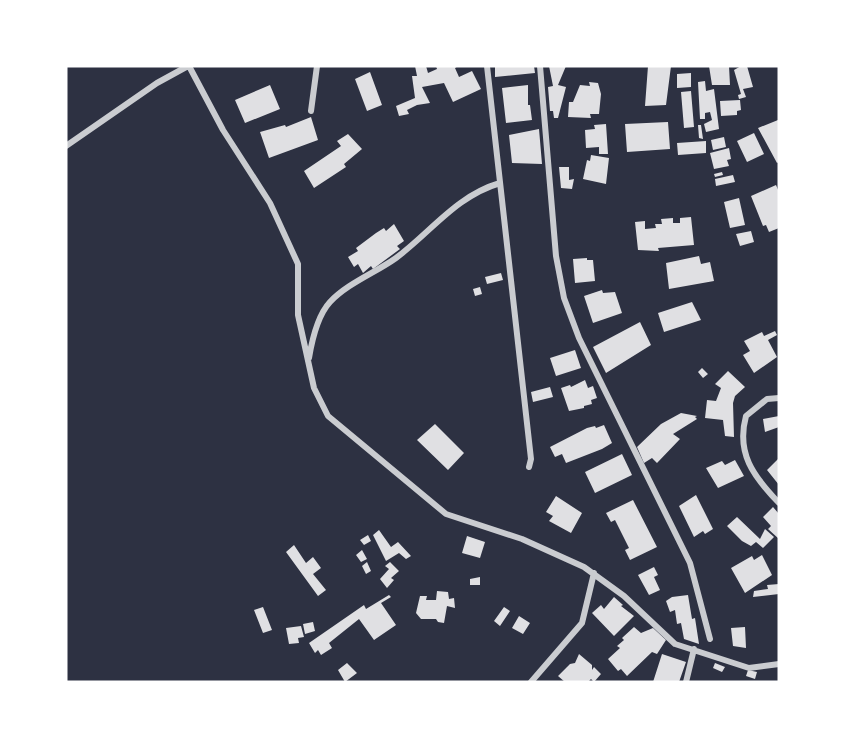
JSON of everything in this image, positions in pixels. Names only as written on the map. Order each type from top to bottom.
[{"type":"street","points":[[66,146],[132,99],[188,66],[223,130],[270,202],[298,264],[298,315],[314,388],[328,416],[446,514],[522,538],[594,573],[624,596],[675,644],[749,668],[779,664]]},
{"type":"street","points":[[311,111],[317,66]]},
{"type":"street","points":[[487,66],[525,400],[531,459],[529,467]]},
{"type":"street","points":[[540,66],[555,244],[564,298],[579,338],[690,563],[710,639]]},
{"type":"street","points":[[309,363],[320,317],[330,302],[397,258],[458,204],[486,187],[500,183]]},
{"type":"street","points":[[779,398],[767,399],[746,416],[741,442],[745,456],[756,475],[779,502]]},
{"type":"street","points":[[531,682],[582,623],[594,573]]},
{"type":"street","points":[[686,682],[694,649]]},
{"type":"building","points":[[415,66],[426,66],[428,73],[437,69],[436,66],[458,66],[455,68],[459,77],[472,71],[481,89],[453,102],[444,83],[422,87],[430,103],[417,105],[407,110],[409,114],[399,116],[396,106],[415,98],[412,76],[417,76]]},
{"type":"building","points":[[495,66],[534,66],[535,73],[495,77]]},
{"type":"building","points":[[549,66],[566,66],[558,85],[566,87],[558,118],[554,118],[553,111],[550,111],[548,87],[553,86]]},
{"type":"building","points":[[648,66],[671,66],[666,105],[645,106]]},
{"type":"building","points":[[709,66],[729,66],[730,85],[712,85]]},
{"type":"building","points":[[747,66],[753,87],[743,89],[746,97],[739,99],[738,95],[741,94],[734,70]]},
{"type":"building","points":[[370,72],[382,105],[367,111],[355,79]]},
{"type":"building","points":[[691,73],[691,87],[677,88],[677,74]]},
{"type":"building","points":[[705,81],[706,91],[714,89],[719,129],[706,132],[704,124],[712,120],[710,112],[705,113],[705,119],[700,119],[698,82]]},
{"type":"building","points":[[589,82],[598,83],[601,94],[599,114],[590,114],[591,118],[568,117],[569,102],[573,102],[580,85],[590,86]]},
{"type":"building","points":[[270,85],[280,109],[245,123],[235,100]]},
{"type":"building","points":[[528,85],[528,105],[530,105],[532,120],[506,123],[502,88]]},
{"type":"building","points":[[691,91],[694,127],[684,128],[681,92]]},
{"type":"building","points":[[740,100],[741,110],[737,111],[737,115],[721,116],[720,101]]},
{"type":"building","points":[[311,117],[318,140],[269,158],[260,132],[285,125],[286,127]]},
{"type":"building","points":[[778,120],[779,162],[777,163],[758,128]]},
{"type":"building","points":[[668,122],[670,149],[627,152],[625,124]]},
{"type":"building","points":[[606,124],[608,154],[599,154],[599,147],[586,148],[585,130],[595,129],[594,125]]},
{"type":"building","points":[[698,125],[701,125],[703,139],[699,138]]},
{"type":"building","points":[[539,129],[542,164],[512,163],[509,135]]},
{"type":"building","points":[[754,133],[764,154],[747,162],[737,141]]},
{"type":"building","points":[[348,134],[362,149],[344,164],[346,167],[314,188],[304,171],[341,146],[337,141]]},
{"type":"building","points":[[724,137],[726,147],[713,150],[711,140]]},
{"type":"building","points":[[706,141],[706,153],[678,155],[677,143]]},
{"type":"building","points":[[729,148],[731,159],[727,160],[729,166],[714,169],[710,153]]},
{"type":"building","points":[[591,155],[609,158],[606,184],[583,179],[587,160],[590,161]]},
{"type":"building","points":[[559,167],[569,167],[569,180],[574,179],[572,189],[561,188]]},
{"type":"building","points":[[722,172],[723,175],[715,177],[714,174]]},
{"type":"building","points":[[733,175],[735,182],[716,186],[715,179]]},
{"type":"building","points":[[776,185],[779,192],[779,228],[769,232],[766,225],[763,226],[751,196]]},
{"type":"building","points":[[739,198],[745,225],[730,228],[724,202]]},
{"type":"building","points":[[691,217],[694,245],[658,248],[659,251],[638,250],[635,222],[645,221],[645,229],[656,228],[655,224],[662,224],[661,219],[673,218],[673,223],[680,223],[680,218]]},
{"type":"building","points":[[394,224],[404,241],[397,246],[400,249],[373,269],[371,266],[363,273],[358,264],[354,267],[348,257],[358,251],[356,248],[376,233],[384,228],[386,231]]},
{"type":"building","points":[[751,231],[754,242],[740,246],[736,234]]},
{"type":"building","points":[[699,256],[701,264],[710,262],[714,281],[669,289],[666,263]]},
{"type":"building","points":[[587,258],[587,260],[593,260],[595,281],[575,283],[573,259]]},
{"type":"building","points":[[501,273],[503,280],[487,284],[485,277]]},
{"type":"building","points":[[480,287],[482,294],[475,296],[473,289]]},
{"type":"building","points":[[602,290],[603,293],[615,292],[622,313],[593,323],[584,296]]},
{"type":"building","points":[[692,302],[701,320],[664,332],[658,313]]},
{"type":"building","points":[[640,322],[651,345],[606,373],[593,347]]},
{"type":"building","points":[[775,331],[777,335],[768,340],[777,357],[754,373],[743,355],[750,351],[744,341],[762,332],[764,336]]},
{"type":"building","points":[[575,350],[581,368],[556,376],[550,358]]},
{"type":"building","points":[[702,368],[708,374],[703,378],[698,372]]},
{"type":"building","points":[[728,371],[745,387],[735,396],[733,403],[734,437],[725,436],[723,420],[705,418],[707,400],[716,401],[721,388],[715,384]]},
{"type":"building","points":[[585,380],[588,388],[593,386],[597,398],[591,400],[592,404],[584,408],[569,411],[561,388],[570,385],[571,387]]},
{"type":"building","points":[[550,387],[553,397],[533,402],[531,392]]},
{"type":"building","points":[[681,413],[697,416],[695,417],[697,419],[673,434],[680,439],[657,463],[652,458],[644,463],[637,447],[661,424]]},
{"type":"building","points":[[779,416],[779,427],[765,432],[763,419]]},
{"type":"building","points":[[435,424],[464,453],[448,470],[417,440]]},
{"type":"building","points":[[604,425],[612,443],[566,463],[562,454],[555,457],[550,447],[587,428]]},
{"type":"building","points":[[622,454],[632,475],[595,493],[585,472]]},
{"type":"building","points":[[779,458],[779,485],[767,470]]},
{"type":"building","points":[[735,460],[744,476],[718,488],[706,468],[722,461],[725,465]]},
{"type":"building","points":[[696,495],[713,529],[705,534],[703,531],[694,537],[679,506]]},
{"type":"building","points":[[556,496],[582,513],[571,533],[549,521],[553,516],[546,512]]},
{"type":"building","points":[[633,500],[657,547],[630,560],[625,550],[629,548],[615,520],[611,522],[606,513]]},
{"type":"building","points":[[773,507],[779,514],[779,539],[768,529],[771,526],[763,517]]},
{"type":"building","points":[[737,517],[760,539],[765,529],[774,537],[763,548],[756,542],[751,546],[742,541],[727,526]]},
{"type":"building","points":[[379,530],[391,547],[398,542],[411,556],[406,559],[399,553],[386,561],[373,535]]},
{"type":"building","points":[[368,535],[371,541],[364,545],[360,540]]},
{"type":"building","points":[[467,536],[485,542],[480,558],[462,553]]},
{"type":"building","points":[[294,545],[306,563],[313,557],[321,568],[313,574],[326,590],[318,596],[286,552]]},
{"type":"building","points":[[362,550],[367,559],[361,562],[356,555]]},
{"type":"building","points":[[762,555],[772,575],[745,593],[731,568],[752,556],[754,560]]},
{"type":"building","points":[[367,562],[371,571],[366,574],[362,566]]},
{"type":"building","points":[[390,562],[399,571],[391,578],[394,580],[387,588],[380,579],[389,569],[385,566]]},
{"type":"building","points":[[654,567],[658,575],[654,577],[660,590],[649,595],[638,575]]},
{"type":"building","points":[[480,577],[480,585],[470,585],[470,579]]},
{"type":"building","points":[[779,584],[779,594],[753,597],[754,591],[768,589],[767,585]]},
{"type":"building","points":[[437,591],[448,592],[449,599],[454,598],[455,608],[447,606],[444,623],[436,619],[421,619],[416,613],[420,596],[427,596],[426,600],[436,600]]},
{"type":"building","points":[[389,595],[391,597],[381,603],[396,625],[374,640],[359,619],[329,643],[332,648],[321,655],[318,650],[315,653],[309,643],[364,605],[366,609]]},
{"type":"building","points":[[688,595],[699,644],[684,639],[681,623],[677,624],[675,610],[670,612],[666,601],[672,597]]},
{"type":"building","points":[[614,597],[634,616],[614,636],[592,613],[601,605],[604,609]]},
{"type":"building","points":[[263,607],[272,630],[263,633],[254,610]]},
{"type":"building","points":[[504,607],[510,611],[500,626],[494,621]]},
{"type":"building","points":[[519,616],[530,623],[523,634],[512,628]]},
{"type":"building","points":[[313,622],[315,631],[305,634],[303,624]]},
{"type":"building","points":[[301,626],[304,637],[298,638],[299,643],[289,644],[286,628]]},
{"type":"building","points":[[634,627],[641,633],[653,628],[666,640],[657,654],[652,652],[627,676],[621,669],[618,671],[608,659],[620,648],[617,646],[624,640],[622,638]]},
{"type":"building","points":[[745,627],[746,648],[733,646],[731,628]]},
{"type":"building","points":[[579,654],[592,665],[592,670],[594,667],[601,674],[594,682],[591,679],[588,682],[565,682],[558,676],[570,664],[575,663]]},
{"type":"building","points":[[662,654],[686,662],[679,682],[653,682]]},
{"type":"building","points":[[347,663],[357,673],[345,682],[338,670]]},
{"type":"building","points":[[715,663],[725,667],[722,672],[713,668]]},
{"type":"building","points":[[748,670],[757,672],[755,679],[746,676]]}]
